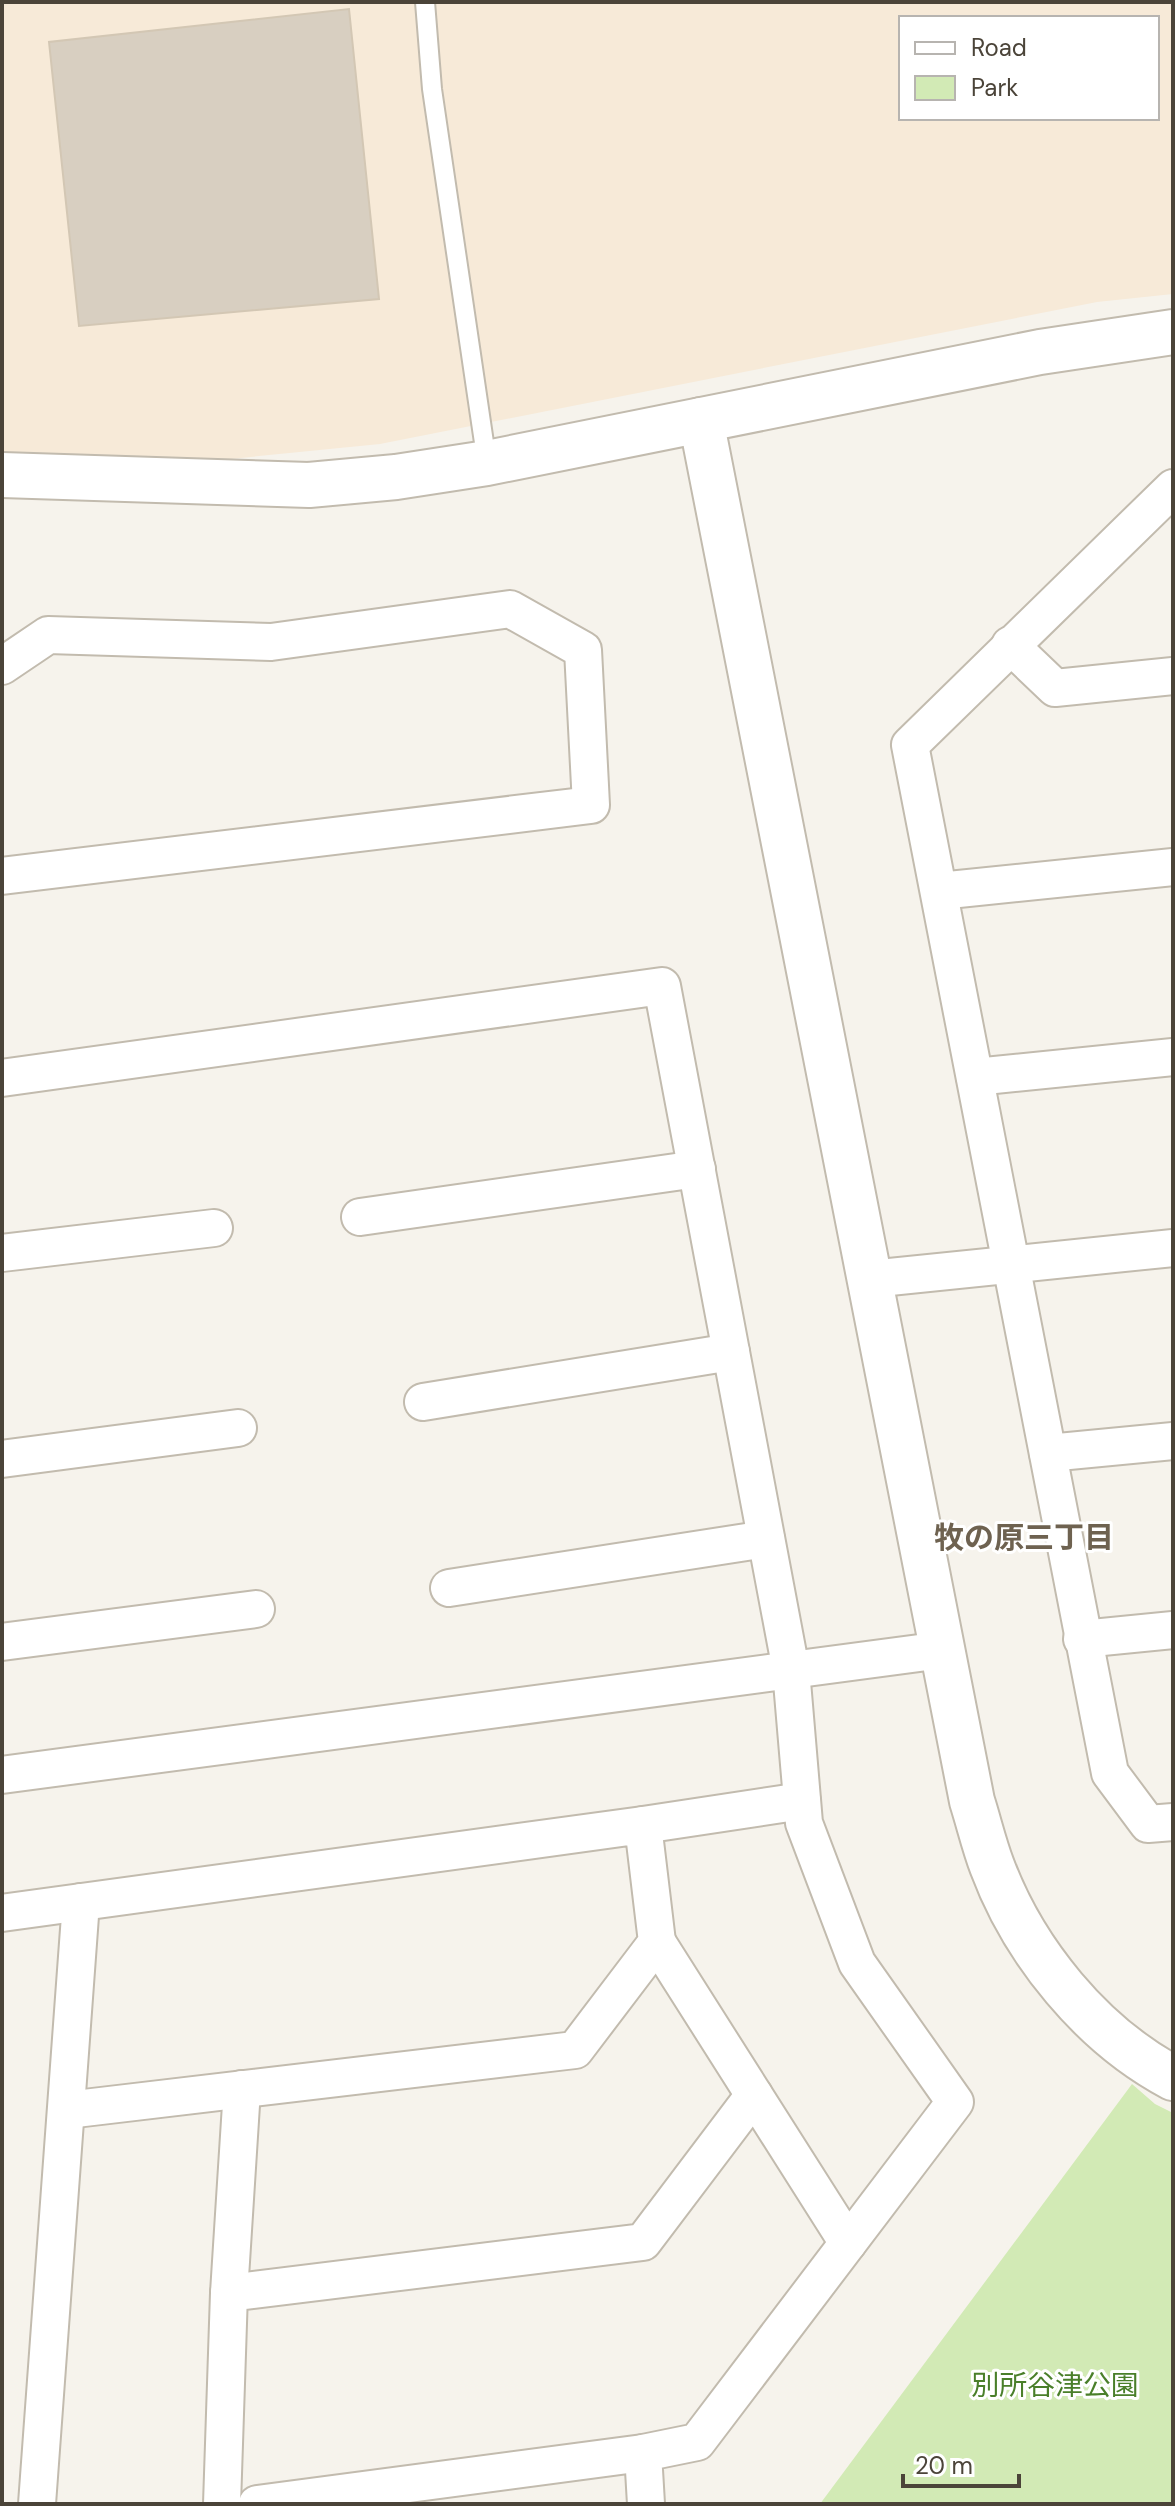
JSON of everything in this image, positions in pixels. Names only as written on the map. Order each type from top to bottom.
[{"type":"street","points":[[2,475],[309,485],[396,477],[487,463],[1040,352],[1173,332]]},
{"type":"street","points":[[701,420],[972,1801],[992,1867],[1042,1959],[1073,1997],[1110,2034],[1153,2068],[1173,2078]]},
{"type":"street","points":[[1173,488],[910,745],[1110,1773],[1148,1824],[1173,1822]]},
{"type":"street","points":[[2,666],[48,635],[271,642],[510,609],[583,650],[591,805],[2,876]]},
{"type":"street","points":[[1010,645],[1055,688],[1173,676]]},
{"type":"street","points":[[939,891],[1173,867]]},
{"type":"street","points":[[2,1078],[662,986],[791,1670],[804,1823],[857,1963],[955,2102],[697,2442],[643,2453],[257,2504]]},
{"type":"street","points":[[975,1077],[1173,1057]]},
{"type":"street","points":[[360,1217],[697,1169]]},
{"type":"street","points":[[2,1253],[214,1228]]},
{"type":"street","points":[[870,1279],[1173,1248]]},
{"type":"street","points":[[423,1402],[731,1352]]},
{"type":"street","points":[[2,1459],[238,1428]]},
{"type":"street","points":[[1048,1453],[1173,1441]]},
{"type":"street","points":[[449,1588],[766,1539]]},
{"type":"street","points":[[2,1642],[256,1609]]},
{"type":"street","points":[[1082,1639],[1173,1630]]},
{"type":"street","points":[[2,1775],[942,1650]]},
{"type":"street","points":[[2,1913],[802,1801]]},
{"type":"street","points":[[643,1825],[657,1942],[848,2243]]},
{"type":"street","points":[[37,2504],[81,1902]]},
{"type":"street","points":[[67,2110],[575,2050],[657,1942]]},
{"type":"street","points":[[222,2504],[229,2293],[242,2089]]},
{"type":"street","points":[[229,2293],[643,2242],[754,2095]]},
{"type":"street","points":[[643,2453],[646,2504]]},
{"type":"lane","points":[[425,2],[432,89],[487,463]]},
{"type":"shaded area","points":[[2,2],[1173,2],[1173,294],[1097,302],[380,444],[180,464],[2,452]]},
{"type":"green space","name":"別所谷津公園","points":[[1132,2084],[1155,2104],[1173,2113],[1173,2504],[820,2504]]},
{"type":"building","points":[[349,9],[379,299],[79,326],[49,42]]},
{"type":"district","name":"牧の原三丁目","points":[[1024,1537]]}]
